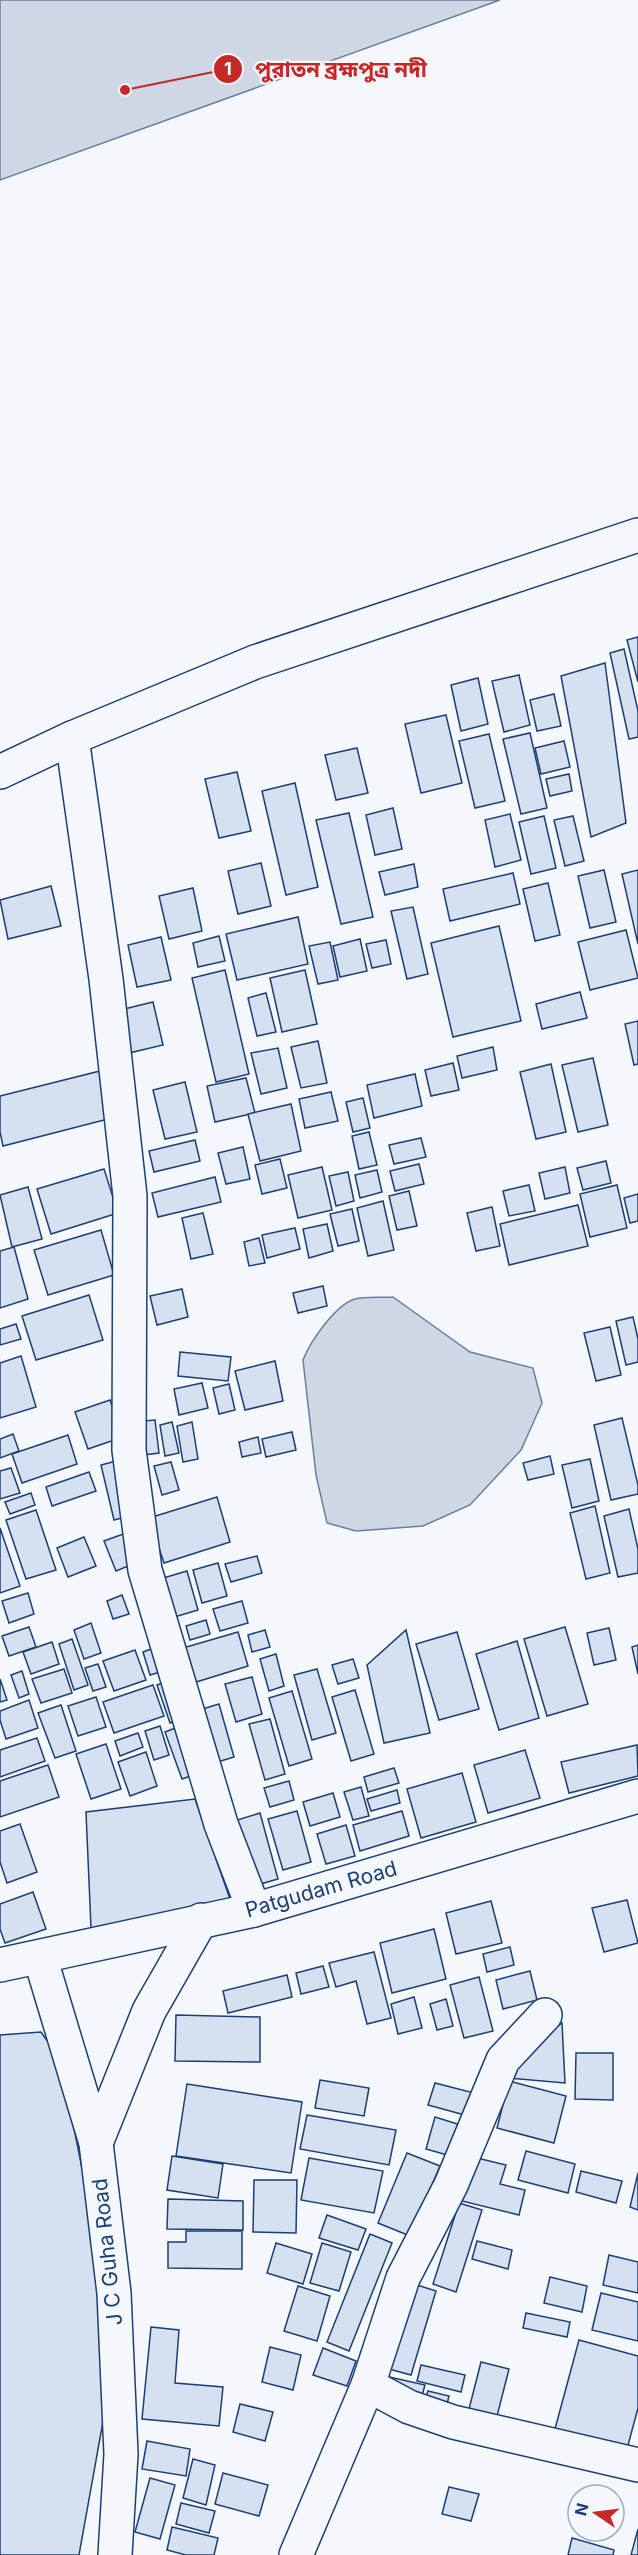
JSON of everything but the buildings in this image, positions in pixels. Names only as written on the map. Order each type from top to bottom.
[{"type":"street","points":[[0,772],[72,738],[255,662],[638,535]]},
{"type":"street","points":[[72,738],[106,979],[129,1197],[129,1450],[145,1570],[221,1824],[254,1910]]},
{"type":"street","name":"Patgudam Road","points":[[0,1965],[254,1910],[638,1796]]},
{"type":"street","points":[[96,2143],[148,2011],[201,1920]]},
{"type":"street","name":"J C Guha Road","points":[[40,1957],[96,2143],[114,2293],[121,2443],[115,2555]]},
{"type":"street","points":[[296,2555],[368,2385],[403,2278],[451,2185],[503,2060],[545,2015]]},
{"type":"street","points":[[368,2385],[409,2407],[453,2422],[638,2465]]},
{"type":"shaded area","points":[[0,0],[500,0],[0,180]]},
{"type":"shaded area","points":[[393,1297],[470,1352],[533,1368],[542,1403],[521,1450],[470,1505],[423,1526],[356,1531],[327,1523],[316,1475],[303,1360],[324,1325],[347,1303],[359,1298]]},
{"type":"place","name":"পুরাতন ব্রহ্মপুত্র নদী","points":[[125,90]]}]
